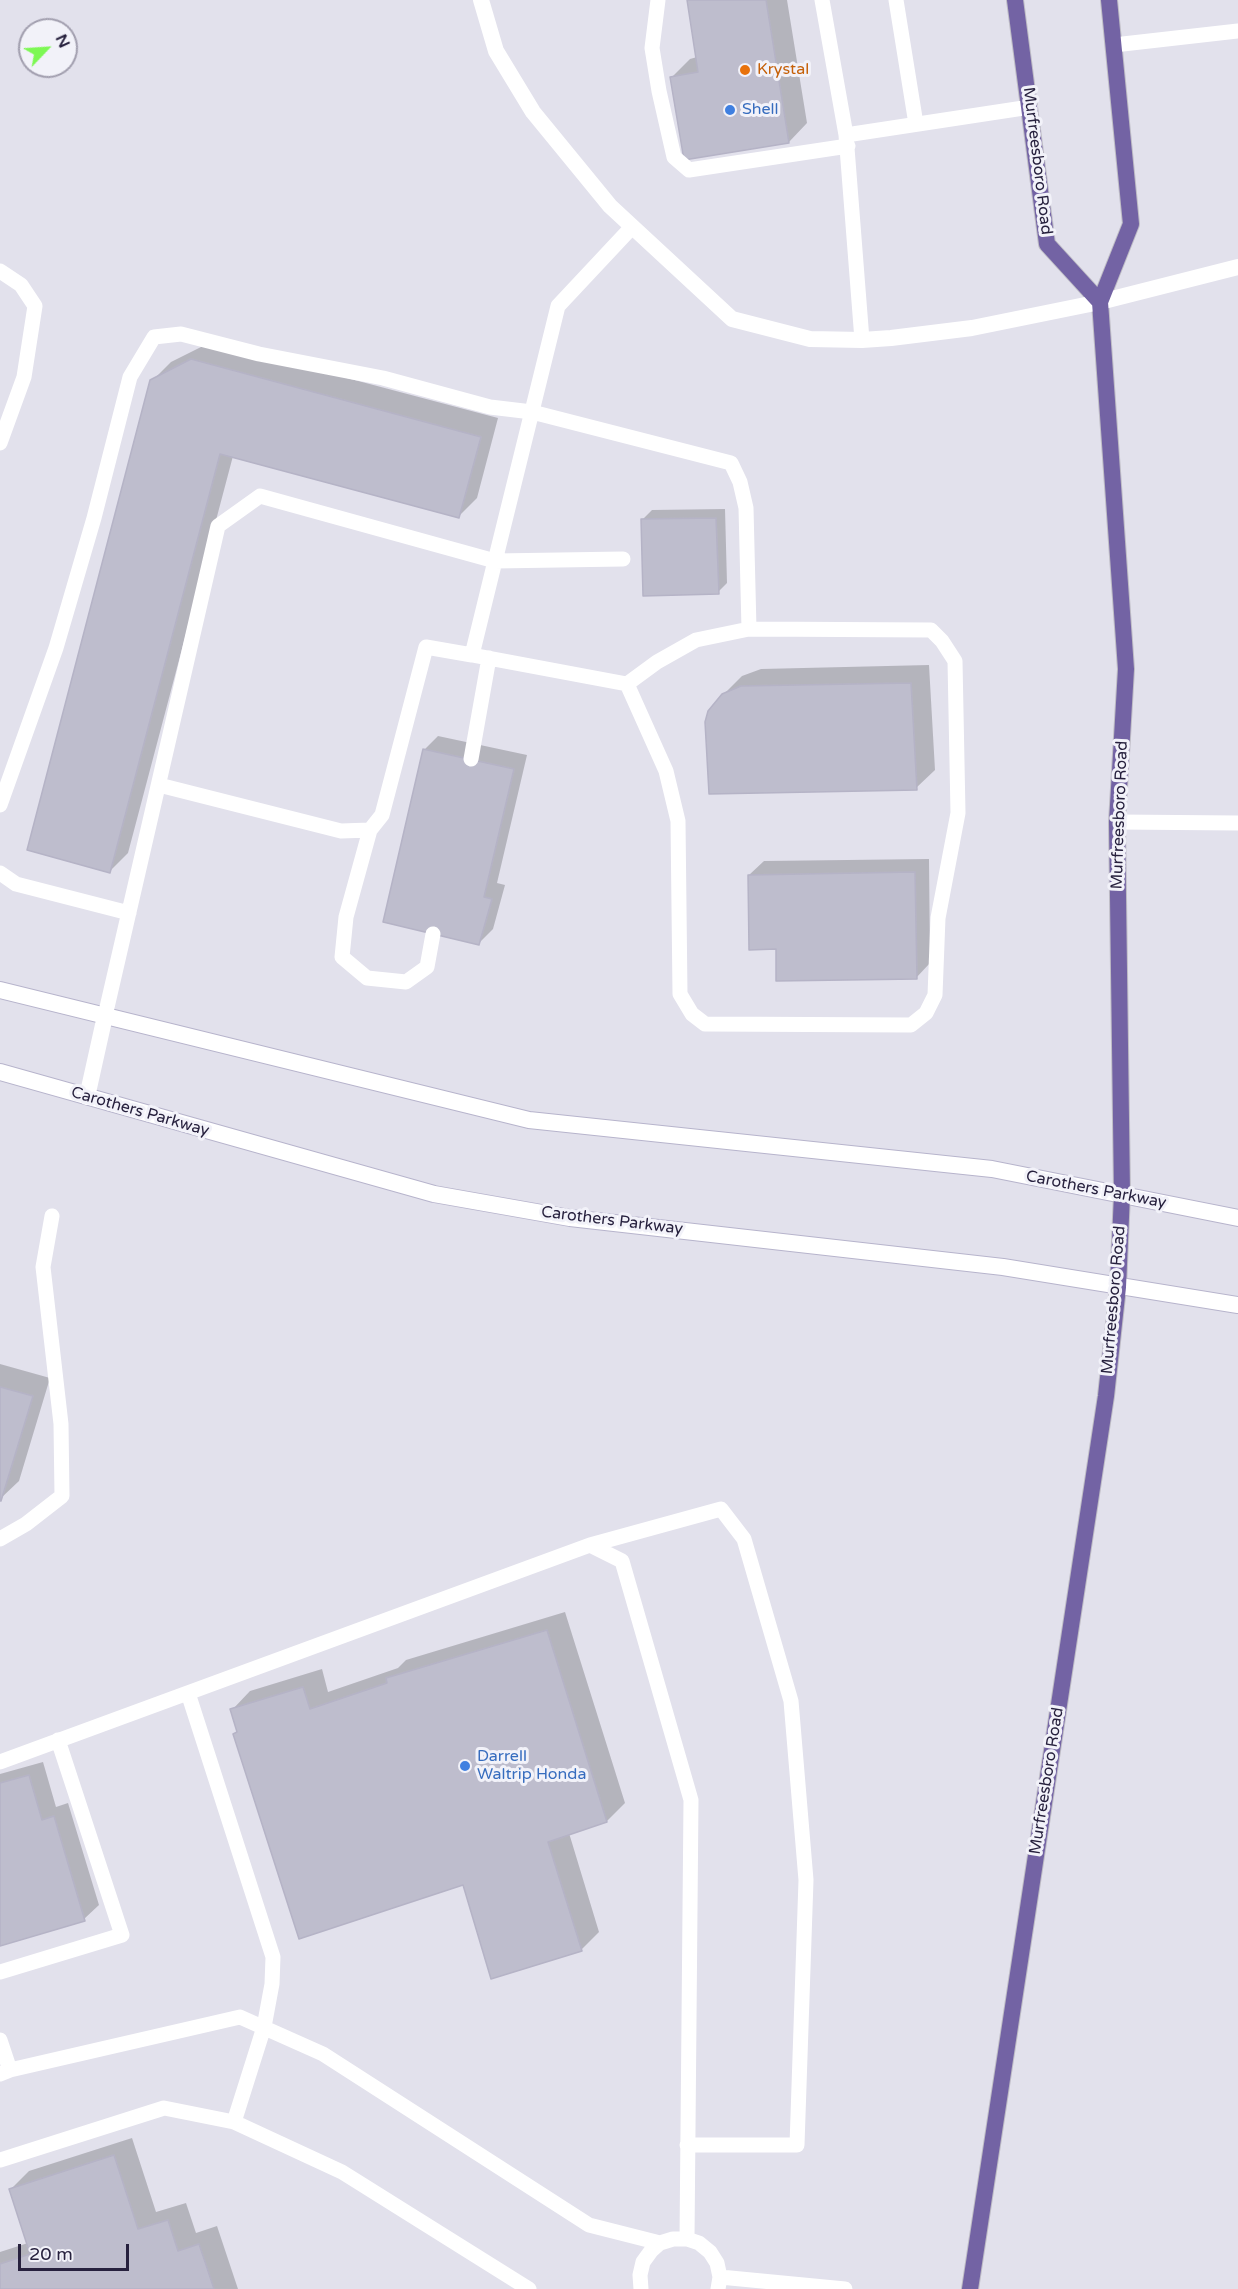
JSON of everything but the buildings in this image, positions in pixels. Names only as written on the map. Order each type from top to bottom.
[{"type":"main road","points":[[481,0],[496,51],[534,112],[610,206],[732,319],[810,339],[862,340],[972,328],[1100,302],[1238,267]]},
{"type":"main road","name":"Murfreesboro Road","points":[[1015,0],[1047,244],[1100,302]]},
{"type":"main road","name":"Murfreesboro Road","points":[[970,2289],[1106,1396],[1118,1287],[1122,1194],[1117,822],[1126,669],[1100,302],[1131,224],[1109,0]]},
{"type":"main road","name":"Carothers Parkway","points":[[0,990],[529,1120],[992,1169],[1238,1218]]},
{"type":"main road","points":[[87,1097],[105,1016]]},
{"type":"main road","name":"Carothers Parkway","points":[[0,1072],[434,1194],[570,1218],[1003,1267],[1238,1305]]},
{"type":"lane","points":[[657,0],[652,48],[659,91],[674,157],[689,170],[847,141],[916,124],[1030,107]]},
{"type":"lane","points":[[822,0],[847,141],[862,340]]},
{"type":"lane","points":[[896,0],[916,124]]},
{"type":"lane","points":[[1114,45],[1238,31]]},
{"type":"lane","points":[[472,655],[558,306],[632,226]]},
{"type":"lane","points":[[0,271],[21,285],[35,306],[24,377],[0,443]]},
{"type":"lane","points":[[0,806],[56,648],[97,508],[130,377],[154,338],[181,334],[259,354],[383,378],[490,407],[532,412],[730,463],[740,482],[746,508],[749,629]]},
{"type":"lane","points":[[105,1016],[218,526],[261,496],[495,561],[623,559]]},
{"type":"lane","points":[[433,934],[427,967],[406,982],[367,978],[342,957],[346,917],[370,830],[382,815],[426,647],[627,684],[657,662],[696,640],[749,629],[931,630],[942,641],[955,661],[958,813],[938,918],[935,994],[926,1013],[911,1025],[705,1024],[692,1014],[680,994],[678,821],[666,771],[627,684]]},
{"type":"lane","points":[[471,759],[489,658]]},
{"type":"lane","points":[[159,785],[341,831],[370,830]]},
{"type":"lane","points":[[1117,822],[1238,823]]},
{"type":"lane","points":[[0,873],[16,884],[129,913]]},
{"type":"lane","points":[[0,1539],[26,1524],[62,1496],[61,1424],[43,1266],[52,1215]]},
{"type":"lane","points":[[0,1762],[590,1545],[721,1509],[744,1539],[791,1701],[806,1880],[797,2145],[687,2145]]},
{"type":"lane","points":[[590,1545],[622,1561],[691,1800],[687,2239]]},
{"type":"lane","points":[[188,1693],[273,1957],[272,1984],[264,2028],[234,2122]]},
{"type":"lane","points":[[0,1972],[122,1935],[58,1740]]},
{"type":"lane","points":[[0,2040],[5,2072],[240,2017],[323,2054],[589,2225],[660,2243]]},
{"type":"lane","points":[[0,2160],[164,2108],[234,2122],[342,2172],[529,2289]]},
{"type":"lane","points":[[640,2289],[643,2262],[660,2243],[673,2239],[687,2239],[699,2243],[710,2252],[717,2263],[719,2283],[845,2289]]},
{"type":"place","name":"Krystal","points":[[745,70]]},
{"type":"place","name":"Shell","points":[[730,110]]},
{"type":"place","name":"Darrell Waltrip Honda","points":[[465,1766]]}]
